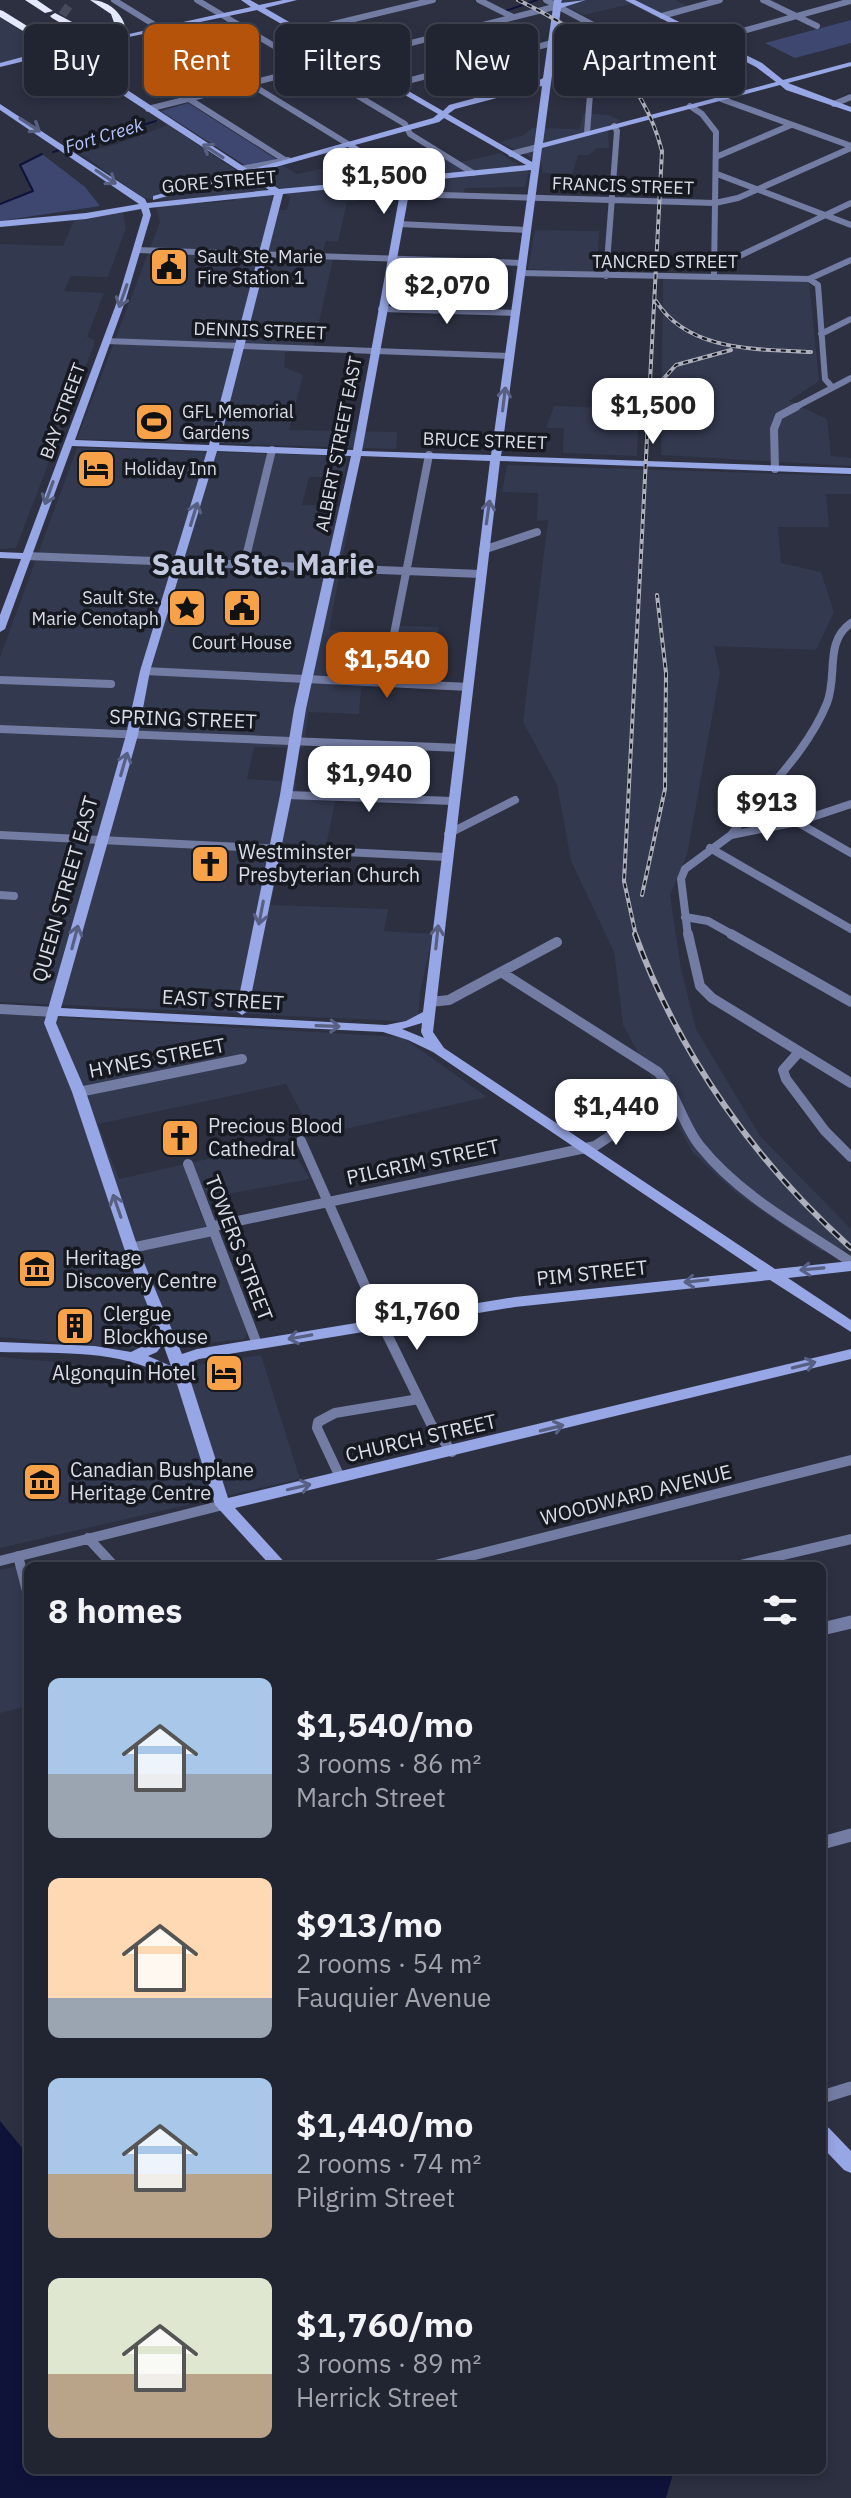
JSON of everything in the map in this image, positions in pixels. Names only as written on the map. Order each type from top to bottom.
[{"type":"highway","points":[[2,0],[12,11],[56,39],[75,41],[88,36],[57,10]]},
{"type":"highway","points":[[30,0],[57,10],[80,24]]},
{"type":"highway","points":[[95,0],[115,13],[119,24]]},
{"type":"highway","points":[[0,13],[24,28]]},
{"type":"main road","points":[[245,0],[286,24]]},
{"type":"main road","points":[[175,24],[293,0]]},
{"type":"main road","points":[[439,1051],[427,1032],[445,857],[552,40],[560,8],[582,0]]},
{"type":"main road","points":[[629,0],[678,24]]},
{"type":"main road","points":[[1,64],[24,58]]},
{"type":"main road","points":[[745,58],[780,83],[851,110]]},
{"type":"main road","points":[[538,147],[851,64]]},
{"type":"main road","points":[[538,83],[549,78]]},
{"type":"main road","points":[[538,86],[548,89]]},
{"type":"main road","points":[[128,96],[279,193]]},
{"type":"main road","points":[[410,96],[439,117],[453,121],[535,167]]},
{"type":"main road","points":[[426,106],[452,107],[493,96]]},
{"type":"main road","points":[[0,106],[145,206]]},
{"type":"main road","points":[[0,224],[145,206],[243,171],[352,147],[370,138],[439,117],[452,107]]},
{"type":"main road","points":[[352,147],[407,180]]},
{"type":"main road","name":"GORE STREET","points":[[145,206],[535,167]]},
{"type":"main road","name":"ALBERT STREET EAST","points":[[242,1011],[307,681],[357,453],[407,180]]},
{"type":"main road","name":"QUEEN STREET EAST","points":[[276,1562],[223,1505],[166,1331],[131,1248],[79,1092],[50,1023],[132,735],[145,671],[213,448],[279,193]]},
{"type":"main road","points":[[78,215],[145,206]]},
{"type":"main road","name":"BAY STREET","points":[[0,629],[106,341],[137,250],[145,206]]},
{"type":"main road","points":[[498,442],[508,450],[529,458]]},
{"type":"main road","name":"BRUCE STREET","points":[[68,443],[851,471]]},
{"type":"main road","points":[[0,555],[26,556]]},
{"type":"main road","points":[[384,1028],[409,1024],[429,1008]]},
{"type":"main road","points":[[197,1018],[242,1011],[272,1024]]},
{"type":"main road","name":"EAST STREET","points":[[54,1012],[384,1028],[413,1037],[439,1051],[851,1327]]},
{"type":"main road","name":"PIM STREET","points":[[197,1354],[515,1302],[851,1264]]},
{"type":"main road","points":[[133,1357],[152,1348],[166,1331],[181,1350],[197,1354]]},
{"type":"main road","points":[[0,1347],[133,1357],[168,1368],[182,1382]]},
{"type":"main road","points":[[182,1382],[185,1362],[197,1354]]},
{"type":"main road","name":"CHURCH STREET","points":[[223,1505],[851,1354]]},
{"type":"main road","points":[[826,2138],[851,2164]]},
{"type":"street","points":[[114,0],[152,24]]},
{"type":"street","points":[[197,0],[275,46]]},
{"type":"street","points":[[333,24],[433,0]]},
{"type":"street","points":[[479,0],[511,16]]},
{"type":"street","points":[[546,0],[723,97],[851,147]]},
{"type":"street","points":[[662,16],[720,0]]},
{"type":"street","points":[[763,0],[817,26]]},
{"type":"street","points":[[745,31],[851,1]]},
{"type":"street","points":[[410,42],[511,16],[560,8]]},
{"type":"street","points":[[410,80],[552,40],[588,58],[592,68],[587,133]]},
{"type":"street","points":[[259,90],[352,147]]},
{"type":"street","points":[[148,109],[201,96]]},
{"type":"street","points":[[357,96],[473,173]]},
{"type":"street","points":[[834,104],[851,97]]},
{"type":"street","points":[[189,99],[290,160]]},
{"type":"street","points":[[690,106],[713,126],[717,174],[714,272],[851,203]]},
{"type":"street","points":[[716,157],[791,125]]},
{"type":"street","points":[[606,276],[617,131],[614,126]]},
{"type":"street","points":[[511,154],[538,147]]},
{"type":"street","name":"FRANCIS STREET","points":[[405,194],[715,203],[730,201],[757,190],[851,147]]},
{"type":"street","points":[[717,174],[851,225]]},
{"type":"street","points":[[399,224],[527,230]]},
{"type":"street","name":"TANCRED STREET","points":[[137,250],[392,258],[606,276],[714,272],[809,279]]},
{"type":"street","points":[[809,279],[851,260]]},
{"type":"street","points":[[809,279],[818,285],[825,379],[832,387]]},
{"type":"street","points":[[381,309],[515,313]]},
{"type":"street","points":[[821,334],[851,319]]},
{"type":"street","name":"DENNIS STREET","points":[[106,341],[510,356]]},
{"type":"street","points":[[775,469],[774,429],[779,416],[851,378]]},
{"type":"street","points":[[244,565],[272,450]]},
{"type":"street","points":[[394,634],[409,571],[429,455]]},
{"type":"street","points":[[483,550],[537,532]]},
{"type":"street","points":[[26,556],[481,574]]},
{"type":"street","points":[[731,835],[818,721],[833,688],[834,641],[842,628],[851,623]]},
{"type":"street","points":[[145,671],[469,687]]},
{"type":"street","points":[[0,680],[111,684]]},
{"type":"street","name":"SPRING STREET","points":[[0,729],[461,748]]},
{"type":"street","points":[[286,795],[453,801]]},
{"type":"street","points":[[448,834],[515,800]]},
{"type":"street","points":[[851,804],[797,822],[731,835],[685,869],[681,879],[685,917],[700,986],[712,998],[851,1083]]},
{"type":"street","points":[[797,822],[851,853]]},
{"type":"street","points":[[0,835],[445,857]]},
{"type":"street","points":[[710,848],[851,929]]},
{"type":"street","points":[[0,895],[14,896]]},
{"type":"street","points":[[685,917],[708,921],[851,1002]]},
{"type":"street","points":[[429,1008],[557,942]]},
{"type":"street","points":[[501,972],[658,1072],[668,1083],[678,1108],[699,1144],[728,1175],[851,1264]]},
{"type":"street","name":"EAST STREET","points":[[0,1009],[54,1012]]},
{"type":"street","points":[[799,1052],[783,1070],[786,1079],[825,1131],[851,1157]]},
{"type":"street","name":"HYNES STREET","points":[[79,1092],[242,1059]]},
{"type":"street","name":"PILGRIM STREET","points":[[131,1248],[330,1201],[583,1148],[608,1140],[651,1109],[678,1108]]},
{"type":"street","points":[[301,1141],[381,1322],[431,1424],[452,1452]]},
{"type":"street","name":"TOWERS STREET","points":[[188,1164],[257,1344]]},
{"type":"street","points":[[340,1477],[317,1428],[318,1422],[335,1413],[419,1399]]},
{"type":"street","name":"WOODWARD AVENUE","points":[[447,1562],[851,1460]]},
{"type":"street","name":"CHURCH STREET","points":[[0,1561],[223,1505]]},
{"type":"street","points":[[88,1538],[110,1562]]},
{"type":"street","points":[[753,1562],[851,1539]]},
{"type":"street","points":[[18,1556],[24,1579]]},
{"type":"street","points":[[826,1628],[851,1622]]},
{"type":"street","points":[[826,1842],[851,1835]]},
{"type":"street","points":[[826,2096],[851,2088]]},
{"type":"shaded area","points":[[552,0],[675,0],[693,9],[658,18],[631,4],[584,15]]},
{"type":"shaded area","points":[[0,17],[24,33],[24,58],[0,64]]},
{"type":"shaded area","points":[[851,20],[851,43],[795,58],[765,43]]},
{"type":"shaded area","points":[[188,103],[276,160],[246,166],[161,111]]},
{"type":"shaded area","points":[[584,113],[608,115],[622,121],[608,125],[609,148],[597,148],[589,155],[578,155],[572,175],[543,173],[541,162],[500,142],[524,135],[532,128],[579,129]]},
{"type":"shaded area","points":[[168,125],[272,194],[271,210],[287,210],[290,197],[258,172],[280,164],[297,174],[339,165],[322,153],[345,148],[379,169],[413,164],[409,158],[440,151],[461,162],[500,153],[529,172],[525,187],[465,188],[463,194],[401,194],[347,202],[338,242],[326,241],[322,254],[333,254],[333,260],[312,352],[285,352],[284,367],[303,375],[289,430],[397,432],[396,449],[77,439],[160,222],[156,206],[234,201],[235,197],[177,201],[143,198],[80,153],[111,146]]},
{"type":"shaded area","points":[[42,154],[85,187],[100,206],[0,221],[0,204],[33,191],[20,165]]},
{"type":"shaded area","points":[[123,213],[126,228],[108,277],[71,276],[64,291],[104,293],[87,337],[94,340],[94,345],[16,548],[0,549],[0,244],[63,246],[74,220]]},
{"type":"shaded area","points":[[535,230],[599,231],[597,272],[528,269]]},
{"type":"shaded area","points":[[663,276],[809,282],[819,381],[789,401],[827,419],[831,456],[851,458],[851,466],[661,455]]},
{"type":"shaded area","points":[[554,406],[639,409],[637,456],[563,453],[564,428],[546,428]]},
{"type":"shaded area","points":[[77,448],[347,456],[344,477],[309,477],[302,505],[352,507],[329,630],[395,636],[395,626],[439,627],[432,654],[400,651],[400,656],[373,656],[367,687],[361,688],[359,714],[308,712],[304,748],[254,747],[247,779],[296,782],[295,790],[337,793],[326,846],[286,843],[270,905],[388,909],[384,931],[433,934],[420,992],[418,1022],[0,1002],[0,657]]},
{"type":"shaded area","points":[[507,465],[851,476],[851,494],[826,494],[829,527],[778,527],[781,563],[821,572],[834,612],[816,650],[714,646],[720,673],[687,855],[670,895],[681,969],[696,1029],[760,1136],[851,1229],[851,1249],[821,1251],[737,1194],[693,1153],[623,1025],[614,952],[571,861],[557,785],[523,722],[548,520],[537,521],[538,493],[502,492]]},
{"type":"shaded area","points":[[0,1014],[402,1037],[487,1097],[314,1136],[286,1084],[98,1124],[119,1179],[287,1141],[310,1179],[195,1200],[249,1329],[244,1339],[146,1350],[0,1337]]},
{"type":"shaded area","points":[[261,1355],[300,1479],[0,1548],[0,1357],[156,1371]]},
{"type":"shaded area","points":[[24,1564],[24,1707],[0,1713],[0,1570]]},
{"type":"shaded area","points":[[0,2121],[24,2150],[24,2474],[673,2474],[666,2498],[0,2498]]},
{"type":"waterway","points":[[505,11],[537,0]]},
{"type":"waterway","name":"Fort Creek","points":[[53,152],[156,121]]},
{"type":"waterway","name":"Fort Creek","points":[[0,204],[33,191],[20,165],[42,154]]},
{"type":"tunnel","points":[[62,8],[69,13]]},
{"type":"railway","points":[[518,0],[568,27],[609,59],[641,99],[662,151],[624,881],[636,936]]},
{"type":"railway","points":[[656,301],[670,318],[705,339],[747,348],[811,352]]},
{"type":"railway","points":[[654,389],[676,365],[731,350]]},
{"type":"railway","points":[[642,895],[665,789],[666,673],[657,595]]},
{"type":"railway","points":[[635,934],[674,1022],[724,1104],[783,1180],[851,1248]]},
{"type":"place","name":"Sault Ste. Marie Fire Station 1","points":[[169,267]]},
{"type":"place","name":"GFL Memorial Gardens","points":[[154,422]]},
{"type":"place","name":"Holiday Inn","points":[[96,469]]},
{"type":"place","name":"Sault Ste. Marie Cenotaph","points":[[187,608]]},
{"type":"place","name":"Court House","points":[[242,608]]},
{"type":"place","name":"Westminster Presbyterian Church","points":[[210,864]]},
{"type":"place","name":"Precious Blood Cathedral","points":[[180,1138]]},
{"type":"place","name":"Heritage Discovery Centre","points":[[37,1269]]},
{"type":"place","name":"Clergue Blockhouse","points":[[75,1326]]},
{"type":"place","name":"Algonquin Hotel","points":[[224,1373]]},
{"type":"place","name":"Canadian Bushplane Heritage Centre","points":[[42,1482]]},
{"type":"district","name":"Sault Ste. Marie","points":[[263,565]]}]
